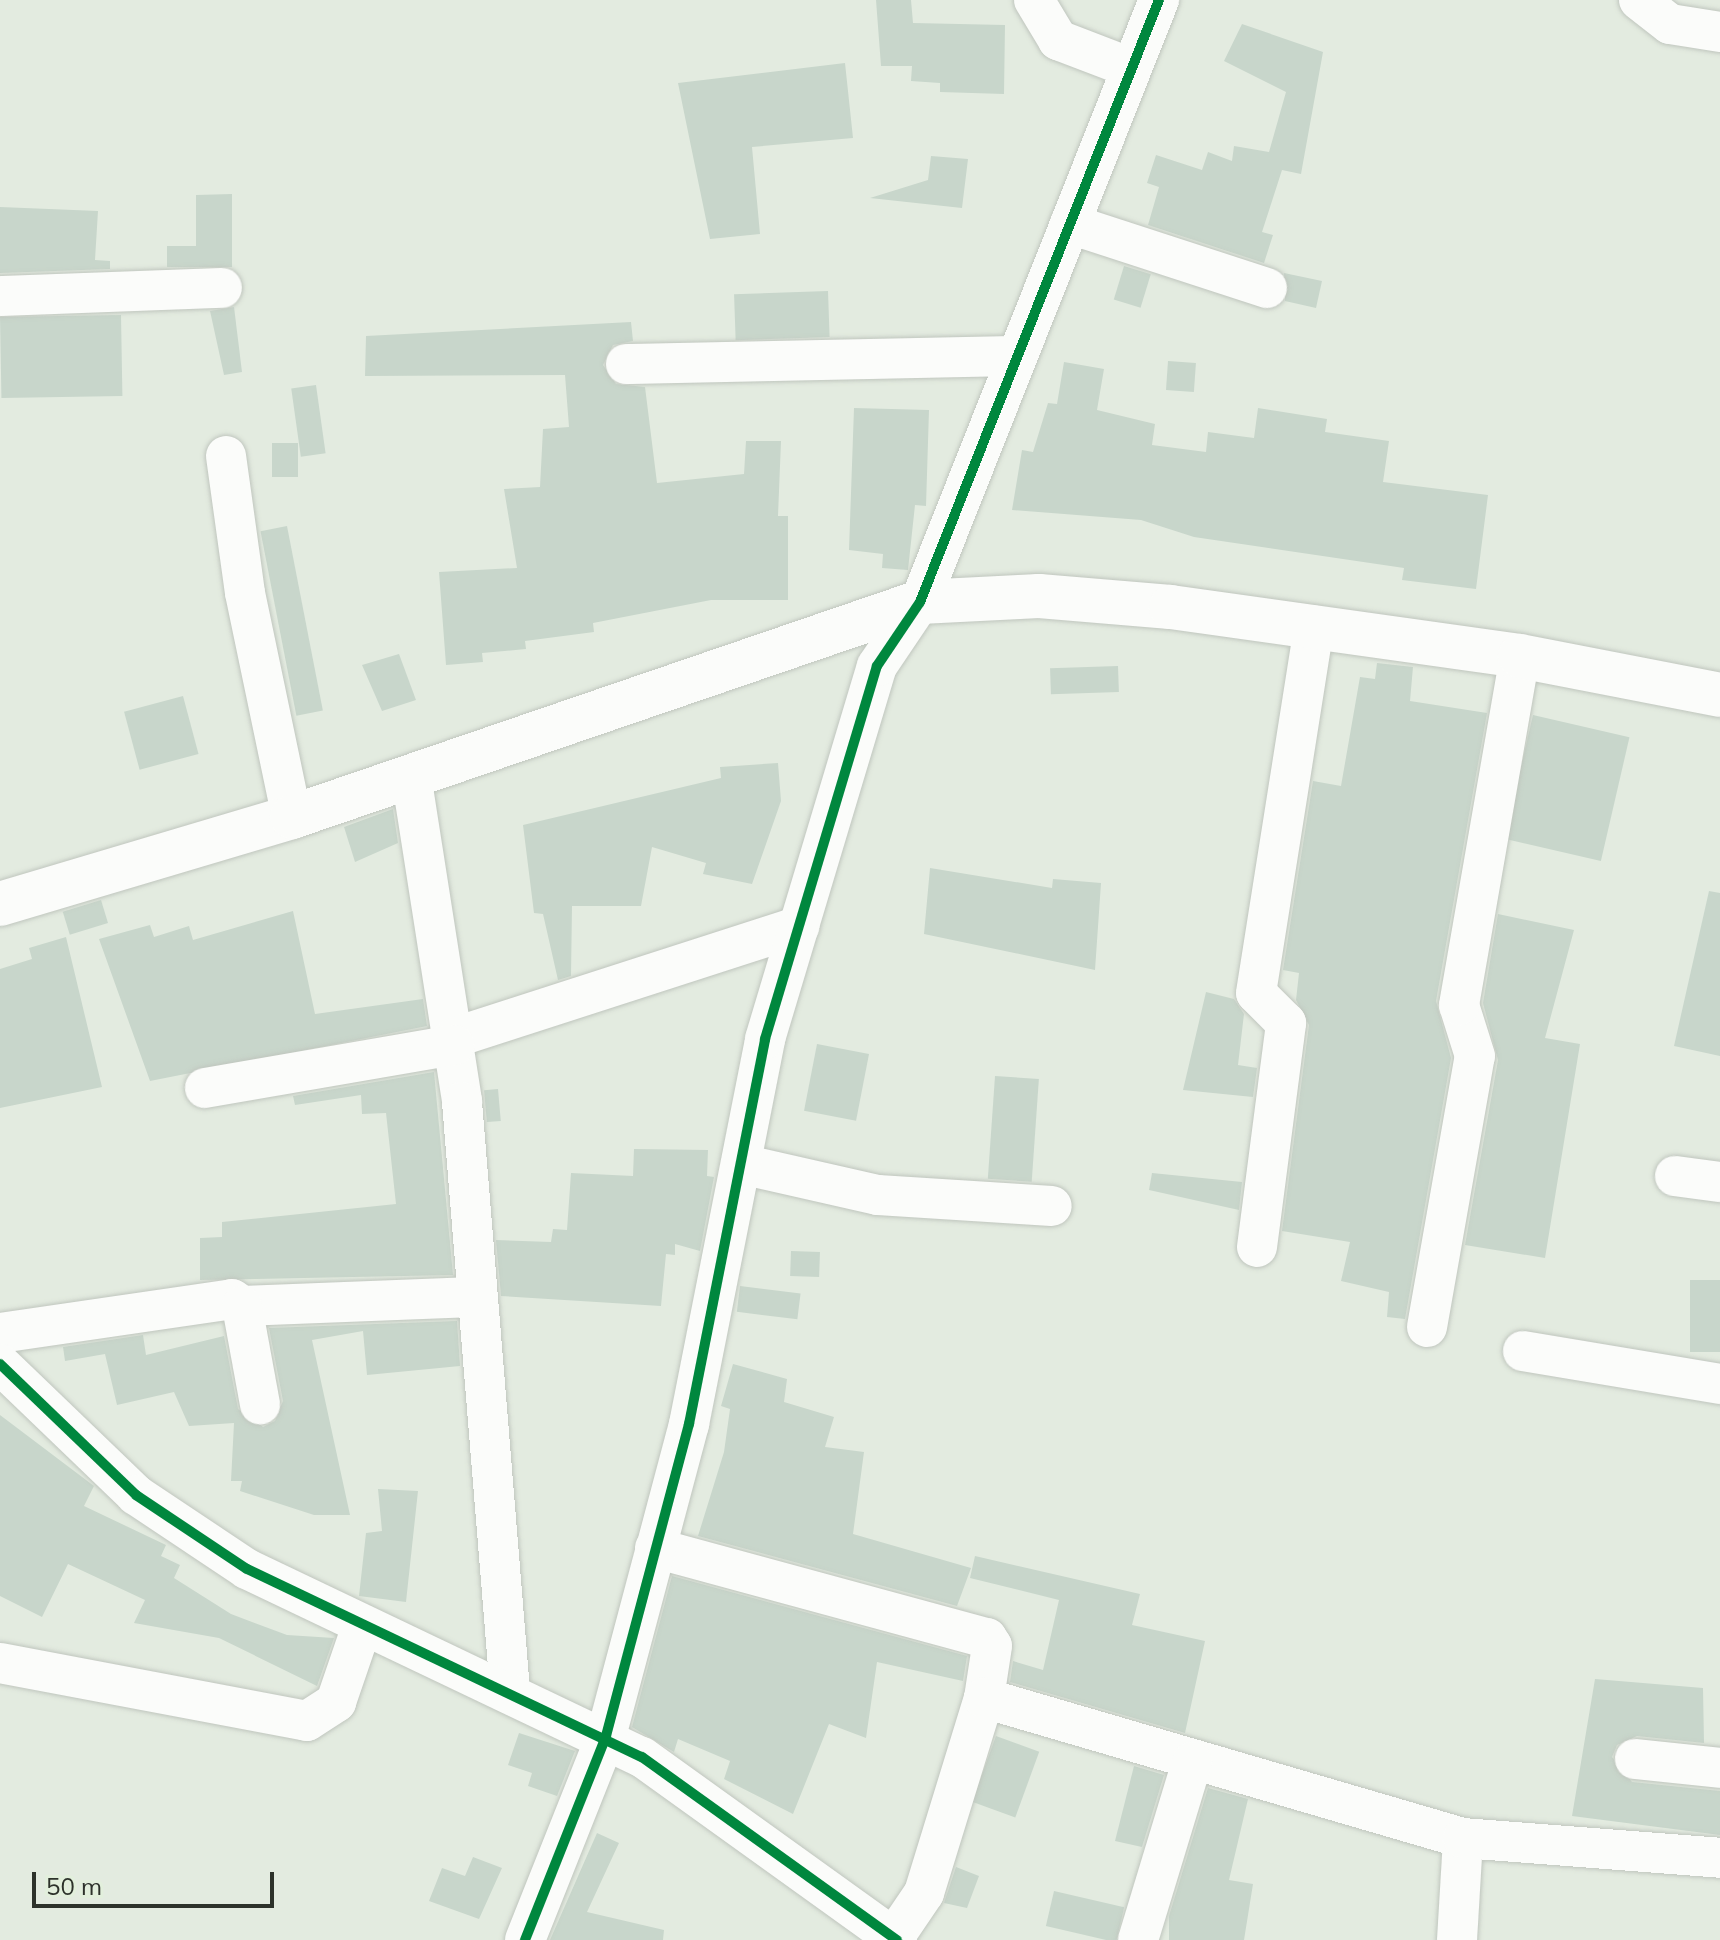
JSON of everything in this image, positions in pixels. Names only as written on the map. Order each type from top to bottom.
[{"type":"main road","points":[[0,904],[292,817],[920,602],[1039,596],[1314,626],[1520,656],[1720,695]]},
{"type":"street","points":[[1034,0],[1058,40],[1131,68]]},
{"type":"street","points":[[525,1940],[606,1736],[689,1424],[765,1039],[877,666],[920,602],[1159,0]]},
{"type":"street","points":[[1639,0],[1670,24],[1720,32]]},
{"type":"street","points":[[1070,224],[1267,288]]},
{"type":"street","points":[[0,296],[222,288]]},
{"type":"street","points":[[626,364],[1017,356]]},
{"type":"street","points":[[226,456],[245,593],[292,817]]},
{"type":"street","points":[[1257,1247],[1286,1023],[1256,993],[1314,626]]},
{"type":"street","points":[[1427,1327],[1475,1056],[1459,1005],[1520,656]]},
{"type":"street","points":[[411,775],[454,1042],[474,1297],[507,1597],[510,1691]]},
{"type":"street","points":[[205,1088],[454,1042],[799,926]]},
{"type":"street","points":[[741,1164],[878,1195],[1052,1206]]},
{"type":"street","points":[[1675,1176],[1720,1182]]},
{"type":"street","points":[[0,1333],[215,1297],[242,1306],[474,1297]]},
{"type":"street","points":[[242,1306],[260,1404]]},
{"type":"street","points":[[1523,1351],[1720,1384]]},
{"type":"street","points":[[0,1364],[136,1495],[247,1569],[362,1626],[606,1736],[894,1939],[924,1893],[984,1698],[993,1657],[987,1638],[655,1548]]},
{"type":"street","points":[[0,1663],[307,1721],[336,1702],[362,1626]]},
{"type":"street","points":[[984,1698],[1192,1762],[1463,1838],[1720,1858]]},
{"type":"street","points":[[1635,1759],[1720,1768]]},
{"type":"street","points":[[1138,1940],[1192,1762]]},
{"type":"street","points":[[1457,1940],[1463,1838]]},
{"type":"building","points":[[876,0],[911,0],[913,23],[1005,25],[1004,94],[940,92],[940,83],[911,81],[912,66],[881,66]]},
{"type":"building","points":[[1242,24],[1323,52],[1301,174],[1282,170],[1262,232],[1273,235],[1264,263],[1148,225],[1159,187],[1147,183],[1156,155],[1202,170],[1208,152],[1232,161],[1234,146],[1269,152],[1286,92],[1224,61]]},
{"type":"building","points":[[845,63],[853,138],[752,147],[760,234],[710,239],[678,83]]},
{"type":"building","points":[[931,156],[968,159],[962,208],[870,198],[928,180]]},
{"type":"building","points":[[232,194],[232,267],[167,267],[167,246],[196,246],[196,195]]},
{"type":"building","points":[[0,207],[98,211],[95,260],[110,261],[110,269],[0,273]]},
{"type":"building","points":[[1124,266],[1151,274],[1141,308],[1114,299]]},
{"type":"building","points":[[1284,273],[1322,281],[1316,308],[1285,301]]},
{"type":"building","points":[[828,291],[830,337],[736,340],[734,294]]},
{"type":"building","points":[[234,307],[242,372],[224,375],[210,311]]},
{"type":"building","points":[[121,315],[122,396],[1,398],[0,317]]},
{"type":"building","points":[[631,322],[633,341],[613,345],[603,365],[616,384],[645,387],[657,483],[744,474],[746,441],[781,441],[778,516],[788,516],[788,600],[711,600],[593,623],[594,632],[525,641],[526,649],[482,653],[483,662],[446,665],[439,572],[517,568],[504,489],[540,487],[543,429],[569,427],[565,375],[365,376],[366,336]]},
{"type":"building","points":[[1168,361],[1196,363],[1194,392],[1166,390]]},
{"type":"building","points":[[1064,362],[1104,369],[1097,410],[1155,424],[1152,445],[1206,452],[1208,432],[1254,438],[1258,408],[1327,419],[1325,432],[1389,441],[1383,482],[1488,495],[1476,589],[1402,580],[1404,568],[1194,537],[1141,520],[1012,510],[1022,450],[1033,452],[1048,403],[1057,404]]},
{"type":"building","points":[[316,385],[326,453],[301,457],[291,388]]},
{"type":"building","points":[[854,408],[929,410],[926,506],[915,505],[908,570],[882,568],[883,554],[849,550]]},
{"type":"building","points":[[272,443],[298,443],[298,477],[272,477]]},
{"type":"building","points":[[287,526],[323,711],[296,716],[260,531]]},
{"type":"building","points":[[399,654],[416,700],[382,711],[362,665]]},
{"type":"building","points":[[1377,663],[1413,667],[1410,701],[1487,713],[1436,1001],[1451,1058],[1405,1319],[1387,1317],[1389,1292],[1341,1281],[1350,1242],[1282,1231],[1309,1025],[1296,1000],[1299,973],[1283,970],[1313,781],[1341,786],[1360,677],[1375,679]]},
{"type":"building","points":[[1118,666],[1119,692],[1051,694],[1050,668]]},
{"type":"building","points":[[183,696],[199,754],[140,770],[124,712]]},
{"type":"building","points":[[1533,715],[1629,737],[1601,861],[1504,839]]},
{"type":"building","points":[[778,763],[781,801],[752,884],[703,874],[706,863],[652,847],[641,906],[572,906],[571,976],[558,980],[543,914],[534,913],[523,825],[721,778],[720,767]]},
{"type":"building","points":[[393,809],[398,843],[355,862],[344,827]]},
{"type":"building","points":[[930,868],[1052,888],[1053,879],[1101,883],[1095,970],[924,934]]},
{"type":"building","points":[[1709,891],[1720,893],[1720,1056],[1674,1046]]},
{"type":"building","points":[[101,900],[108,923],[70,935],[63,912]]},
{"type":"building","points":[[293,911],[315,1014],[423,999],[427,1026],[150,1081],[99,939],[150,925],[154,937],[189,926],[193,940]]},
{"type":"building","points":[[1498,914],[1574,930],[1545,1038],[1580,1044],[1545,1258],[1465,1245],[1498,1060],[1483,1003]]},
{"type":"building","points":[[66,937],[102,1087],[0,1108],[0,969],[32,959],[29,948]]},
{"type":"building","points":[[1206,992],[1234,999],[1244,1014],[1238,1065],[1257,1068],[1253,1097],[1183,1090]]},
{"type":"building","points":[[817,1044],[869,1054],[856,1121],[804,1111]]},
{"type":"building","points":[[434,1072],[453,1275],[200,1280],[200,1238],[222,1237],[222,1222],[396,1204],[386,1113],[362,1114],[361,1095],[295,1105],[293,1096]]},
{"type":"building","points":[[995,1076],[1039,1079],[1032,1182],[988,1179]]},
{"type":"building","points":[[498,1089],[501,1121],[487,1122],[484,1090]]},
{"type":"building","points":[[634,1149],[708,1150],[707,1176],[714,1177],[700,1251],[675,1244],[675,1255],[666,1254],[661,1306],[501,1296],[496,1240],[551,1242],[553,1229],[567,1230],[571,1173],[633,1176]]},
{"type":"building","points":[[1152,1173],[1242,1182],[1239,1210],[1149,1190]]},
{"type":"building","points":[[791,1251],[820,1252],[819,1277],[790,1276]]},
{"type":"building","points":[[1690,1280],[1720,1280],[1720,1352],[1690,1352]]},
{"type":"building","points":[[740,1286],[801,1293],[797,1319],[737,1312]]},
{"type":"building","points":[[457,1321],[460,1366],[367,1375],[363,1331],[312,1340],[350,1515],[314,1515],[240,1491],[242,1481],[231,1481],[234,1423],[189,1426],[174,1392],[117,1405],[105,1354],[65,1361],[63,1347],[143,1335],[146,1355],[224,1336],[238,1409],[263,1427],[275,1421],[283,1401],[269,1328]]},
{"type":"building","points":[[733,1364],[787,1379],[784,1402],[834,1417],[825,1447],[864,1452],[853,1534],[971,1568],[957,1606],[698,1536],[724,1452],[730,1409],[721,1406]]},
{"type":"building","points":[[0,1415],[94,1486],[84,1506],[166,1545],[161,1556],[180,1565],[174,1578],[231,1614],[287,1635],[334,1638],[317,1686],[219,1638],[134,1623],[145,1600],[68,1564],[42,1617],[0,1596]]},
{"type":"building","points":[[378,1489],[418,1491],[406,1602],[359,1596],[366,1533],[382,1531]]},
{"type":"building","points":[[975,1556],[1140,1594],[1132,1625],[1205,1641],[1185,1733],[1010,1682],[1013,1661],[1043,1670],[1059,1600],[970,1578]]},
{"type":"building","points":[[672,1576],[967,1656],[963,1681],[877,1662],[866,1738],[829,1724],[793,1814],[724,1779],[730,1761],[678,1739],[674,1752],[632,1727]]},
{"type":"building","points":[[1595,1679],[1703,1688],[1704,1743],[1637,1736],[1617,1745],[1612,1757],[1632,1782],[1720,1791],[1720,1835],[1572,1816]]},
{"type":"building","points":[[519,1733],[575,1751],[557,1796],[528,1786],[532,1773],[508,1765]]},
{"type":"building","points":[[996,1736],[1039,1752],[1015,1818],[972,1802]]},
{"type":"building","points":[[1134,1766],[1164,1775],[1142,1847],[1115,1841]]},
{"type":"building","points":[[1208,1788],[1248,1799],[1229,1880],[1253,1884],[1244,1940],[1169,1940],[1169,1916]]},
{"type":"building","points":[[597,1833],[619,1843],[587,1912],[664,1930],[663,1940],[550,1940]]},
{"type":"building","points":[[473,1857],[502,1868],[479,1919],[429,1901],[442,1868],[465,1876]]},
{"type":"building","points":[[956,1867],[979,1876],[967,1908],[944,1903]]},
{"type":"building","points":[[1054,1891],[1124,1907],[1117,1940],[1046,1926]]},
{"type":"cycle path","points":[[525,1940],[606,1736],[689,1424],[765,1039],[877,666],[920,602],[1159,0]]},
{"type":"cycle path","points":[[0,1364],[136,1495],[247,1569],[642,1757],[897,1940]]}]
